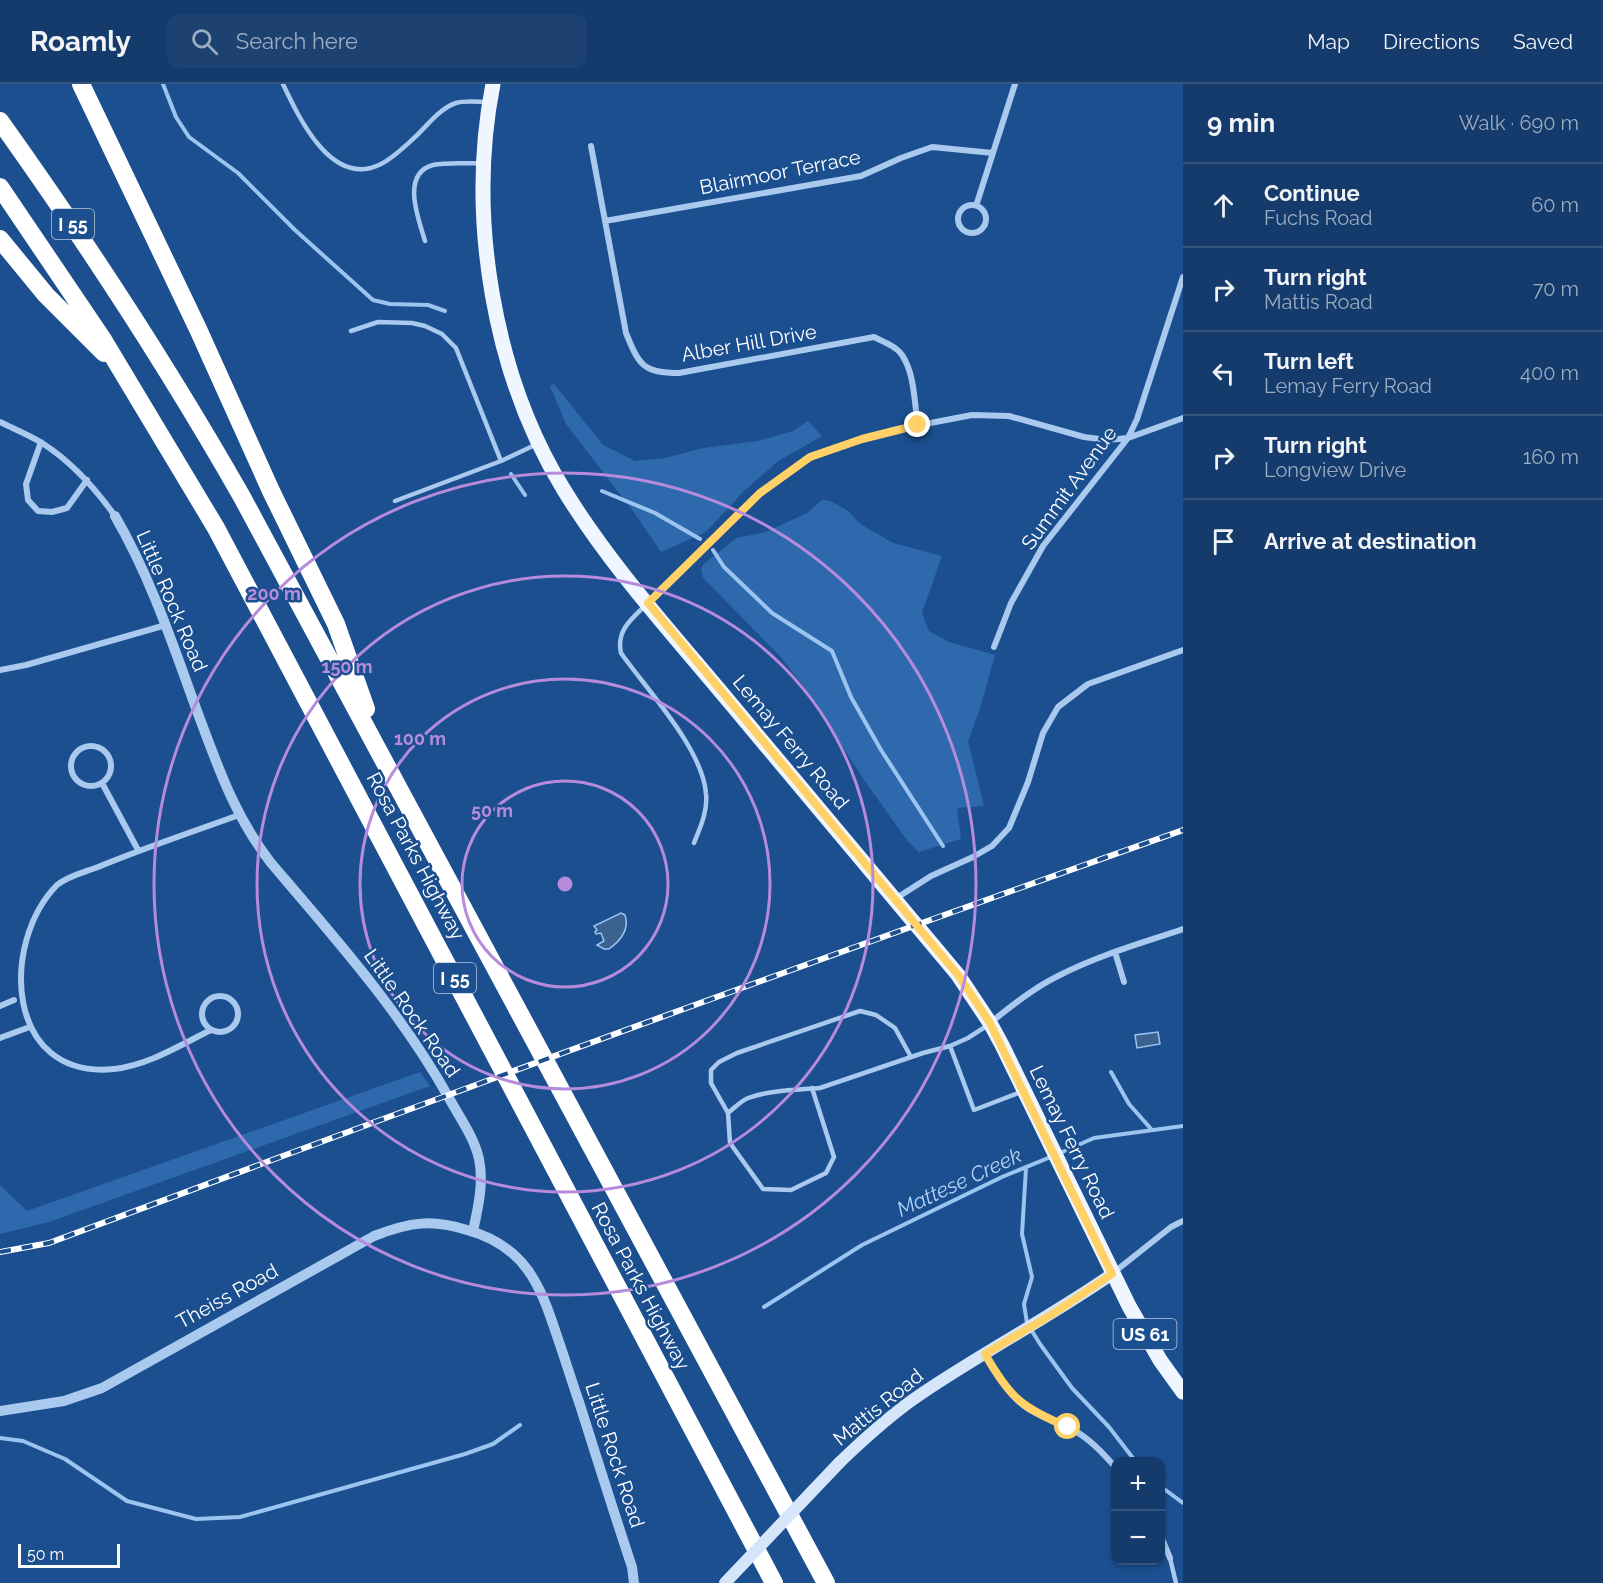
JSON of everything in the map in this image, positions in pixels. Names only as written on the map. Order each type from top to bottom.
[{"type":"highway","points":[[81,84],[198,329],[271,491],[336,624],[385,764]]},
{"type":"highway","name":"I 55","points":[[0,121],[83,239],[199,423],[258,526],[385,764]]},
{"type":"highway","name":"I 55","points":[[0,187],[62,276],[127,377]]},
{"type":"highway","points":[[0,239],[46,295],[127,377]]},
{"type":"highway","name":"Rosa Parks Highway","points":[[127,377],[210,519],[281,649],[603,1264],[774,1583]]},
{"type":"highway","name":"Rosa Parks Highway","points":[[385,764],[826,1583]]},
{"type":"main road","name":"Lemay Ferry Road","points":[[494,84],[490,102],[485,163],[487,241],[495,307],[513,377],[525,411],[551,468],[587,526],[648,603],[958,975],[990,1023],[1112,1274],[1139,1324],[1183,1392]]},
{"type":"main road","name":"Mattis Road","points":[[725,1583],[840,1462],[898,1410],[1054,1313],[1112,1274]]},
{"type":"street","points":[[976,206],[1015,84]]},
{"type":"street","name":"Alber Hill Drive","points":[[591,146],[626,333],[636,358],[647,367],[663,373],[679,373],[874,337],[891,345],[902,356],[914,386],[918,425]]},
{"type":"street","name":"Blairmoor Terrace","points":[[605,221],[861,176],[932,147],[993,153]]},
{"type":"street","points":[[967,206],[976,206],[985,213],[985,224],[976,232],[966,232],[961,228],[958,216],[967,206]]},
{"type":"street","name":"Summit Avenue","points":[[994,647],[1011,603],[1043,546],[1128,438],[1137,419],[1183,277]]},
{"type":"street","points":[[648,603],[760,493],[810,457],[862,439],[972,415],[1009,416],[1084,437],[1107,440],[1128,438],[1183,418]]},
{"type":"street","name":"Little Rock Road","points":[[0,422],[41,442],[87,480],[115,516],[148,580],[218,768],[239,815],[254,841],[271,863],[380,993],[422,1054],[473,1140],[481,1173],[478,1208],[473,1231],[504,1246],[517,1257],[536,1281],[544,1297],[632,1567],[634,1583]]},
{"type":"street","points":[[41,442],[26,484],[28,500],[38,510],[52,512],[67,508],[87,480]]},
{"type":"street","points":[[0,670],[26,665],[166,625]]},
{"type":"street","points":[[895,900],[931,876],[974,857],[992,846],[1009,828],[1028,782],[1043,733],[1058,707],[1088,684],[1183,650]]},
{"type":"street","points":[[93,746],[104,751],[108,756],[109,773],[102,783],[89,786],[82,784],[73,774],[72,761],[80,750],[93,746]]},
{"type":"street","points":[[102,783],[138,850]]},
{"type":"street","points":[[21,932],[33,908],[58,883],[138,850],[239,815]]},
{"type":"street","points":[[990,1023],[1016,1002],[1058,976],[1115,952],[1183,929]]},
{"type":"street","points":[[1115,952],[1124,982]]},
{"type":"street","points":[[14,991],[16,1008]]},
{"type":"street","points":[[19,1016],[44,1051],[60,1060],[90,1068],[114,1069],[150,1060],[211,1030],[216,1032],[228,1030],[236,1021],[236,1008],[229,999],[218,996],[204,1005],[202,1016],[206,1026],[211,1030]]},
{"type":"street","points":[[0,1006],[14,1000]]},
{"type":"street","points":[[0,1038],[27,1028]]},
{"type":"street","points":[[1112,1274],[1171,1227],[1183,1221]]},
{"type":"street","name":"Theiss Road","points":[[0,1411],[64,1401],[102,1388],[348,1249],[396,1227],[430,1222],[445,1223],[473,1231]]},
{"type":"street","points":[[985,1354],[997,1375],[1025,1406],[1038,1415],[1068,1427],[1085,1437],[1111,1462]]},
{"type":"street","points":[[1165,1545],[1170,1558]]},
{"type":"lane","points":[[283,84],[314,140],[328,156],[341,164],[355,168],[380,165],[447,108],[457,103],[490,102]]},
{"type":"lane","points":[[425,240],[416,210],[414,189],[424,170],[433,165],[485,163]]},
{"type":"lane","points":[[351,331],[378,322],[412,323],[426,326],[442,334],[456,348],[501,460]]},
{"type":"lane","points":[[395,501],[539,443]]},
{"type":"lane","points":[[648,603],[622,631],[621,653],[683,737],[701,773],[706,805],[694,843]]},
{"type":"lane","points":[[812,1088],[834,1157],[826,1173],[791,1190],[763,1189],[730,1143],[728,1113],[711,1083],[711,1070],[719,1062],[772,1040],[860,1011],[876,1015],[895,1028],[911,1057]]},
{"type":"lane","points":[[728,1113],[746,1099],[780,1091],[820,1088],[950,1046],[968,1038],[990,1023]]},
{"type":"lane","points":[[950,1046],[974,1110],[1024,1090]]},
{"type":"lane","points":[[1170,1558],[1176,1583]]},
{"type":"shaded area","points":[[554,384],[603,445],[635,461],[665,458],[703,448],[758,441],[793,431],[808,421],[822,436],[777,462],[744,491],[706,532],[661,552],[633,511],[566,424],[550,386]]},
{"type":"shaded area","points":[[822,500],[830,501],[847,510],[859,523],[893,543],[942,556],[922,613],[929,631],[949,642],[995,655],[980,709],[968,741],[984,806],[957,808],[961,839],[919,852],[906,839],[862,777],[805,688],[779,655],[703,578],[701,569],[704,564],[736,538],[766,532],[807,513]]},
{"type":"shaded area","points":[[621,913],[625,915],[626,926],[620,939],[609,949],[597,945],[604,941],[601,933],[596,934],[597,930],[594,926]]},
{"type":"shaded area","points":[[1158,1032],[1160,1044],[1137,1048],[1135,1035]]},
{"type":"shaded area","points":[[420,1072],[430,1086],[49,1222],[0,1234],[0,1185],[27,1211]]},
{"type":"waterway","points":[[163,84],[176,117],[189,137],[238,173],[295,230],[373,300],[390,304],[428,305],[445,311]]},
{"type":"waterway","points":[[511,474],[525,495]]},
{"type":"waterway","points":[[602,491],[655,513],[700,539]]},
{"type":"waterway","points":[[713,550],[724,567],[772,613],[832,651],[851,697],[881,750],[943,846]]},
{"type":"waterway","points":[[1111,1072],[1129,1104],[1152,1130]]},
{"type":"waterway","name":"Mattese Creek","points":[[1060,1153],[1094,1138],[1183,1126]]},
{"type":"waterway","name":"Mattese Creek","points":[[764,1307],[862,1245],[1002,1177],[1053,1156]]},
{"type":"waterway","points":[[1026,1168],[1022,1234],[1032,1277],[1024,1304],[1027,1323],[1072,1388],[1109,1427],[1132,1457]]},
{"type":"waterway","points":[[0,1438],[23,1441],[65,1459],[127,1501],[196,1519],[240,1517],[465,1454],[493,1444],[520,1425]]},
{"type":"waterway","points":[[1165,1490],[1183,1503]]},
{"type":"railway","points":[[0,1252],[49,1243],[615,1034],[1183,830]]},
{"type":"route","points":[[918,425],[862,439],[810,457],[760,493],[648,603],[958,975],[990,1023],[1112,1274],[1054,1313],[985,1354],[997,1375],[1025,1406],[1038,1415],[1068,1427]]}]
